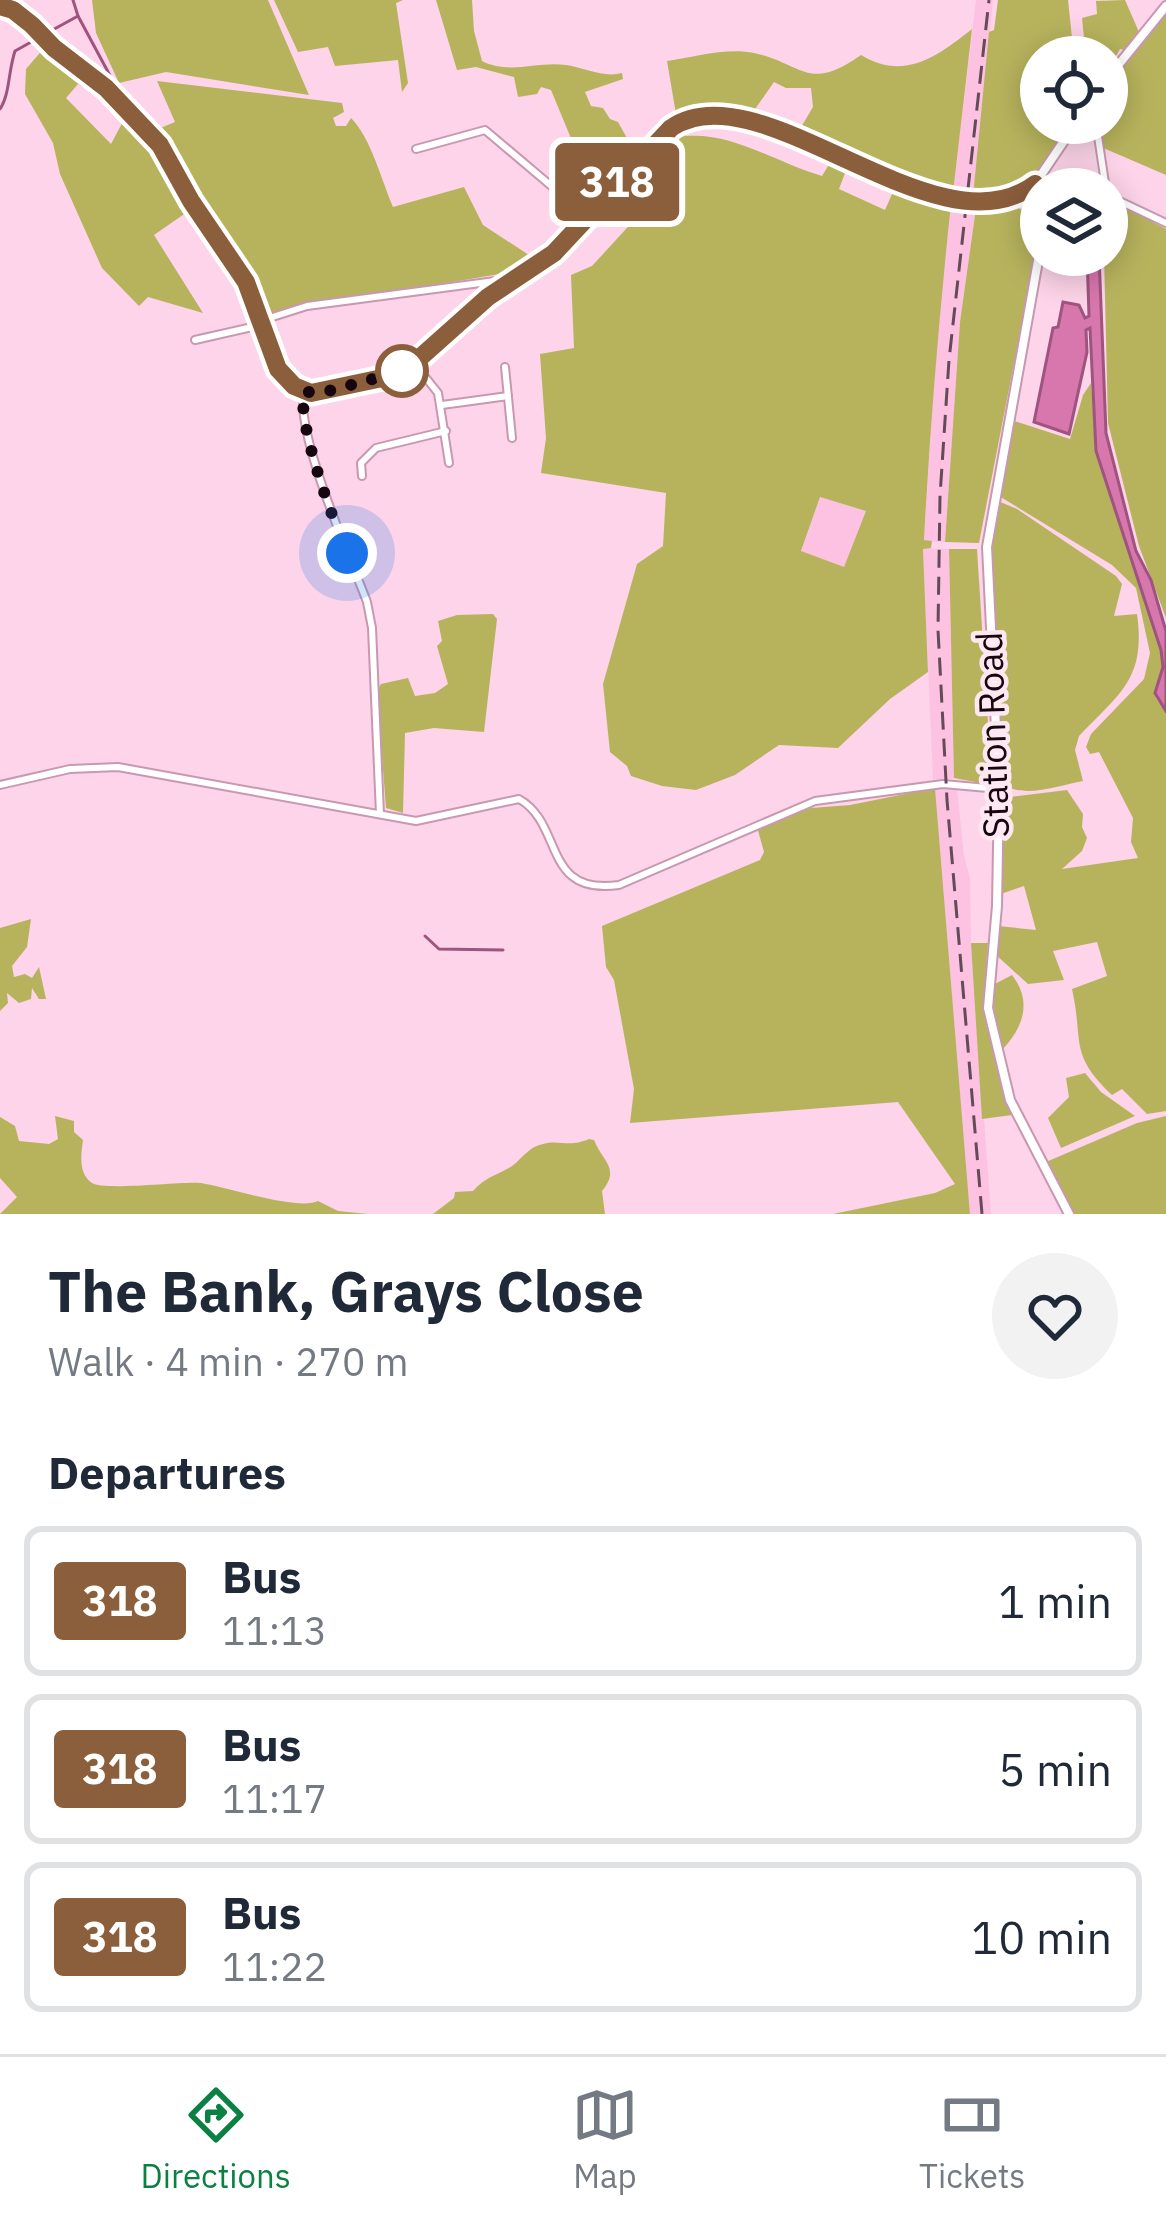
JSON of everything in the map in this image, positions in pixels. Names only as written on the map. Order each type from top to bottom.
[{"type":"street","points":[[0,6],[23,17],[146,127],[246,282],[278,369],[304,392],[380,380],[414,363],[508,284],[554,253],[671,128],[699,115],[740,116],[855,165],[944,196],[1007,198],[1020,192]]},
{"type":"street","points":[[1128,53],[1166,6]]},
{"type":"street","points":[[416,149],[485,130],[571,201],[592,209]]},
{"type":"street","points":[[1099,144],[1105,183],[1112,196],[1166,223]]},
{"type":"street","name":"Station Road","points":[[1035,276],[986,547],[1000,789],[998,907],[988,1008],[1010,1100],[1069,1214]]},
{"type":"street","points":[[195,340],[308,306],[503,280],[508,284]]},
{"type":"street","points":[[414,363],[434,386],[442,405],[449,463]]},
{"type":"street","points":[[505,367],[512,438]]},
{"type":"street","points":[[304,392],[301,407],[310,443],[373,628],[380,814]]},
{"type":"street","points":[[442,405],[508,396]]},
{"type":"street","points":[[362,476],[361,463],[370,452],[446,431]]},
{"type":"street","points":[[0,784],[70,769],[118,767],[416,821],[519,799],[537,814],[559,864],[579,880],[602,887],[619,885],[815,801],[943,784],[1000,789]]},
{"type":"shaded area","points":[[92,0],[268,0],[309,95],[166,72],[119,83],[96,33]]},
{"type":"shaded area","points":[[274,0],[403,0],[396,3],[408,83],[402,92],[398,60],[335,66],[328,47],[298,52]]},
{"type":"shaded area","points":[[436,0],[472,0],[482,61],[492,65],[555,64],[622,73],[623,79],[585,92],[591,106],[603,108],[618,122],[637,156],[632,162],[625,158],[601,175],[575,148],[551,90],[541,87],[537,94],[518,97],[514,77],[476,67],[457,70]]},
{"type":"shaded area","points":[[976,0],[993,0],[973,196],[953,193]]},
{"type":"shaded area","points":[[998,0],[1068,0],[1072,36],[1020,36],[1020,144],[1057,144],[1041,168],[1020,168],[1020,188],[992,197],[973,196],[989,32],[994,30]]},
{"type":"shaded area","points":[[1125,0],[1139,32],[1128,45],[1128,36],[1084,36],[1082,18],[1097,14],[1096,1]]},
{"type":"shaded area","points":[[1166,13],[1166,175],[1101,147],[1128,144],[1128,62]]},
{"type":"shaded area","points":[[972,29],[953,193],[935,191],[797,134],[813,107],[811,88],[786,88],[774,82],[751,115],[726,109],[676,114],[667,61],[733,51],[754,53],[817,74],[861,55],[877,63],[907,65],[934,56]]},
{"type":"shaded area","points":[[51,40],[92,82],[86,89],[78,84],[66,98],[111,144],[127,114],[190,210],[154,235],[203,313],[148,297],[139,306],[102,268],[60,174],[53,143],[25,94],[26,69]]},
{"type":"shaded area","points":[[157,81],[342,103],[344,112],[333,118],[336,126],[346,126],[351,118],[358,126],[393,207],[464,187],[483,225],[535,259],[511,272],[263,314],[250,274],[208,217],[158,129],[175,122]]},
{"type":"shaded area","points":[[678,128],[686,136],[721,139],[822,176],[833,158],[848,165],[839,189],[885,210],[896,185],[951,204],[924,540],[932,541],[931,548],[923,549],[928,672],[890,699],[838,748],[779,745],[735,775],[696,790],[631,776],[610,752],[603,684],[637,564],[663,546],[666,493],[541,473],[546,438],[540,354],[574,348],[571,275],[592,266],[682,168],[671,135]],"holes":[[[820,497],[866,511],[844,567],[801,551]]]},
{"type":"shaded area","points":[[951,204],[976,208],[960,322],[945,542],[924,541],[937,335]]},
{"type":"shaded area","points":[[1014,205],[1020,209],[1020,276],[1031,276],[979,543],[945,542],[960,322],[976,208]]},
{"type":"shaded area","points":[[1128,209],[1166,229],[1166,618],[1139,546],[1108,423],[1104,276],[1128,276]]},
{"type":"shaded area","points":[[1088,276],[1100,276],[1106,433],[1136,551],[1151,580],[1166,631],[1166,711],[1155,693],[1163,667],[1161,650],[1096,451],[1090,328],[1069,434],[1034,422],[1053,328],[1058,327],[1063,302],[1079,305],[1085,318],[1089,316]]},
{"type":"shaded area","points":[[1091,383],[1096,451],[1163,666],[1156,698],[1166,711],[1166,1111],[1147,1114],[1122,1089],[1112,1095],[1083,1057],[1072,989],[1107,976],[1097,942],[1053,951],[1064,980],[1028,984],[995,954],[998,926],[1036,930],[1024,886],[1001,894],[998,857],[1004,802],[1009,797],[1067,790],[1083,814],[1087,838],[1082,851],[1062,869],[1138,858],[1131,842],[1133,818],[1099,752],[1090,754],[1086,747],[1091,734],[1144,679],[1150,653],[1136,588],[1112,565],[999,496],[1011,420],[1070,439]]},
{"type":"shaded area","points":[[820,497],[867,511],[844,568],[801,552]]},
{"type":"shaded area","points":[[998,501],[1116,576],[1122,584],[1114,616],[1137,614],[1138,654],[1127,683],[1079,736],[1075,750],[1083,781],[1034,791],[1006,786],[991,607]]},
{"type":"shaded area","points":[[923,548],[949,549],[954,778],[949,779],[950,787],[957,788],[970,878],[991,1214],[970,1214],[935,788],[939,787],[938,779],[933,780]]},
{"type":"shaded area","points":[[949,549],[977,549],[992,785],[954,778]]},
{"type":"shaded area","points":[[493,614],[497,619],[484,732],[434,728],[405,733],[403,813],[386,808],[377,692],[381,684],[408,678],[415,696],[435,693],[448,684],[437,646],[442,641],[438,621]]},
{"type":"shaded area","points":[[935,788],[970,1214],[833,1214],[935,1193],[955,1184],[898,1102],[630,1123],[634,1089],[614,980],[606,967],[602,926],[760,860],[764,852],[757,827],[811,808]]},
{"type":"shaded area","points":[[31,919],[27,947],[12,966],[14,977],[25,974],[32,978],[39,967],[46,999],[39,999],[32,988],[31,999],[19,1003],[7,993],[8,1003],[0,1011],[0,928]]},
{"type":"shaded area","points":[[971,943],[988,943],[989,1030],[1012,1115],[982,1119]]},
{"type":"shaded area","points":[[1012,975],[1022,994],[1023,1013],[1003,1049],[991,986]]},
{"type":"shaded area","points":[[1085,1073],[1101,1092],[1135,1116],[1061,1148],[1048,1118],[1069,1097],[1066,1078]]},
{"type":"shaded area","points":[[55,1116],[74,1121],[74,1132],[83,1140],[82,1169],[92,1183],[201,1183],[279,1201],[318,1201],[338,1211],[368,1214],[0,1214],[17,1197],[0,1178],[0,1117],[15,1126],[19,1141],[49,1144],[58,1139]]},
{"type":"shaded area","points":[[1166,1116],[1166,1214],[1074,1214],[1046,1162],[1137,1123]]},
{"type":"shaded area","points":[[589,1139],[610,1170],[602,1191],[605,1214],[433,1214],[455,1192],[473,1191],[533,1148]]},
{"type":"waterway","points":[[47,33],[78,16],[73,0]]},
{"type":"waterway","points":[[78,16],[114,83]]},
{"type":"waterway","points":[[0,109],[15,51],[33,41]]},
{"type":"waterway","points":[[425,936],[439,949],[503,950]]},
{"type":"railway","points":[[982,1214],[947,800],[938,630],[949,360],[989,0]]},
{"type":"bus line","name":"318","points":[[0,6],[32,25],[146,127],[246,282],[278,369],[304,392],[325,392],[402,371],[488,297],[554,253],[671,128],[699,115],[740,116],[855,165],[944,196],[986,199],[1020,193]]},
{"type":"route","points":[[347,553],[310,443],[301,407],[304,392],[325,392],[402,371]]}]
